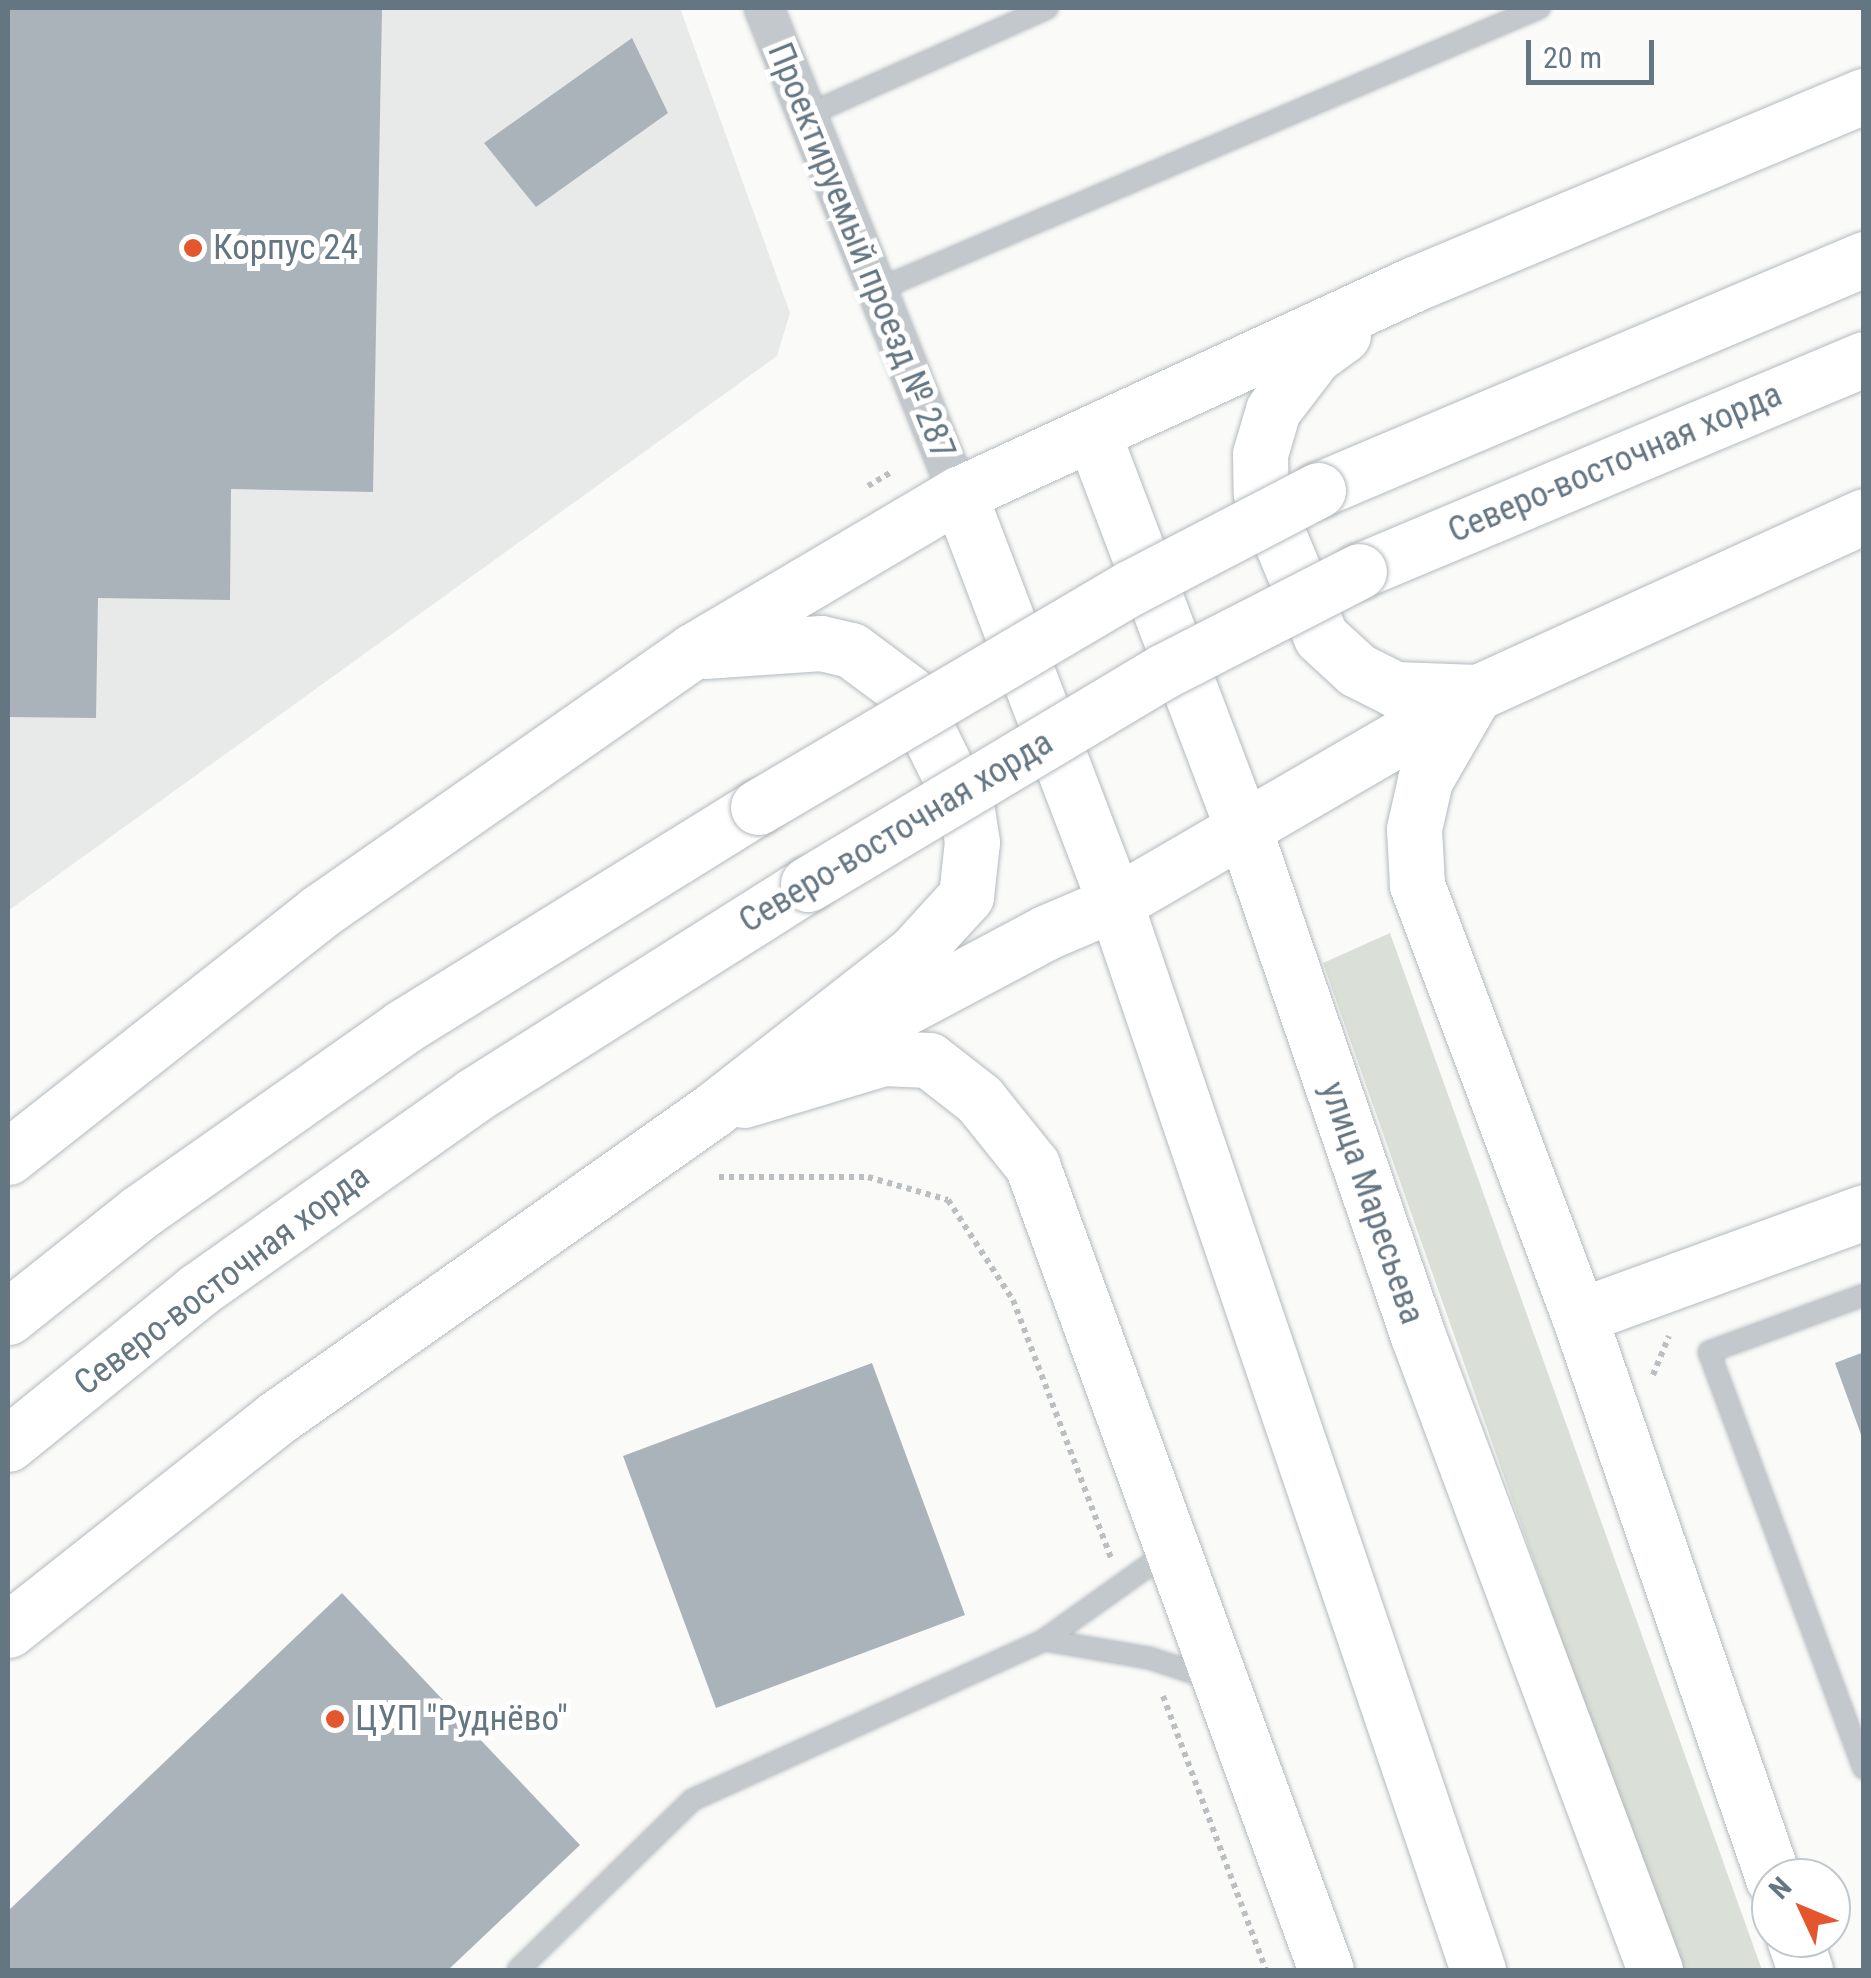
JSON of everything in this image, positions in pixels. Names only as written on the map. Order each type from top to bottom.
[{"type":"main road","points":[[8,1157],[320,912],[693,652],[959,494],[1414,284],[1864,96]]},
{"type":"main road","points":[[8,1317],[140,1212],[403,1027],[758,807],[1130,588],[1318,490],[1864,258]]},
{"type":"main road","points":[[1414,284],[1316,355],[1273,410],[1260,454],[1261,494],[1321,637],[1357,670],[1395,690],[1478,692]]},
{"type":"main road","name":"Северо-восточная хорда","points":[[8,1444],[198,1290],[474,1095],[808,884],[1164,671],[1358,571],[1864,359]]},
{"type":"main road","name":"улица Маресьева","points":[[1093,434],[1242,829],[1418,1336],[1655,1970]]},
{"type":"main road","points":[[959,494],[1116,903],[1478,1970]]},
{"type":"main road","points":[[713,1110],[1048,932],[1116,903],[1478,692],[1864,516]]},
{"type":"main road","points":[[8,1630],[275,1419],[713,1110],[913,954],[966,896],[972,842],[967,811],[910,693],[852,650],[821,643],[693,652]]},
{"type":"main road","points":[[1478,692],[1430,761],[1414,830],[1417,886],[1579,1316],[1766,1858]]},
{"type":"main road","points":[[713,1110],[882,1058],[929,1060],[979,1099],[1032,1165],[1326,1970]]},
{"type":"main road","points":[[1579,1316],[1672,1304],[1864,1212]]},
{"type":"street","name":"Проектируемый проезд № 287","points":[[764,8],[959,494]]},
{"type":"lane","points":[[807,115],[1047,8]]},
{"type":"lane","points":[[877,290],[1538,8]]},
{"type":"lane","points":[[1864,1295],[1710,1352],[1854,1710],[1864,1768]]},
{"type":"lane","points":[[518,1970],[692,1800],[1044,1640],[1122,1589],[1171,1550]]},
{"type":"lane","points":[[1044,1640],[1148,1658],[1220,1682]]},
{"type":"path","points":[[719,1177],[868,1176],[948,1200],[1013,1300],[1122,1589]]},
{"type":"path","points":[[1652,1381],[1672,1304]]},
{"type":"path","points":[[1148,1658],[1266,1970]]},
{"type":"shaded area","points":[[8,8],[680,8],[790,313],[777,356],[8,911]]},
{"type":"shaded area","points":[[1390,933],[1751,1939],[1751,1958],[1758,1958],[1762,1970],[1678,1970],[1323,963]]},
{"type":"building","name":"Корпус 24","points":[[8,8],[382,8],[373,492],[231,489],[230,600],[98,598],[96,718],[8,717]]},
{"type":"building","points":[[632,38],[668,113],[536,207],[484,143]]},
{"type":"building","points":[[1864,1352],[1864,1440],[1863,1440],[1835,1363]]},
{"type":"building","points":[[872,1363],[965,1615],[716,1708],[623,1456]]},
{"type":"building","name":"ЦУП \"Руднёво\"","points":[[342,1593],[580,1845],[448,1970],[8,1970],[8,1911]]},
{"type":"place","name":"Корпус 24","points":[[193,248]]},
{"type":"place","name":"ЦУП \"Руднёво\"","points":[[335,1719]]}]
